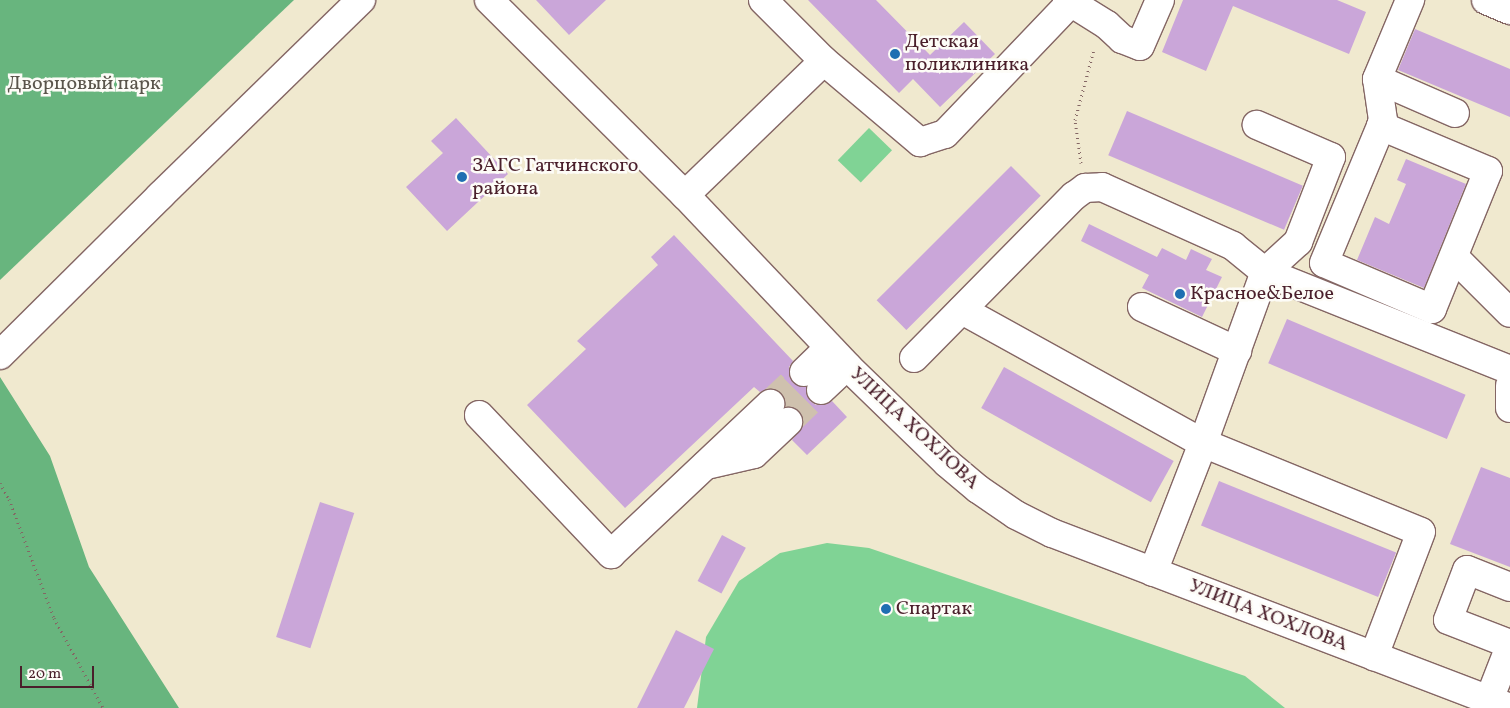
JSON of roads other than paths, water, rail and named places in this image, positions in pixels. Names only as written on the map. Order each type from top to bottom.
[{"type":"street","points":[[0,356],[160,196],[361,0]]},
{"type":"street","name":"УЛИЦА ХОХЛОВА","points":[[489,0],[685,195],[838,357],[947,463],[978,489],[1016,515],[1052,533],[1499,704]]},
{"type":"street","points":[[763,0],[824,61],[920,142],[945,134],[1070,1],[1107,26],[1122,39],[1140,46],[1160,0]]},
{"type":"street","points":[[1381,126],[1488,171],[1432,309],[1324,263],[1383,120],[1377,79],[1410,0]]},
{"type":"street","points":[[1486,0],[1510,10]]},
{"type":"street","points":[[685,195],[824,61]]},
{"type":"street","points":[[1377,79],[1455,113]]},
{"type":"street","points":[[1153,572],[1203,443],[1265,272],[1298,242],[1331,157],[1258,125]]},
{"type":"street","points":[[914,358],[1074,196],[1085,188],[1102,187],[1233,246],[1265,272],[1510,370]]},
{"type":"street","points":[[1454,256],[1510,312]]},
{"type":"street","points":[[1142,307],[1237,351]]},
{"type":"street","points":[[962,310],[1203,443],[1421,532],[1374,656]]},
{"type":"street","points":[[813,381],[838,357]]},
{"type":"street","points":[[1510,386],[1510,408]]},
{"type":"street","points":[[479,415],[611,554],[705,466],[754,454],[779,413]]},
{"type":"street","points":[[1499,704],[1510,645],[1448,620],[1467,570],[1510,587]]},
{"type":"tunnel","points":[[770,404],[804,372]]},
{"type":"tunnel","points":[[788,422],[821,390]]},
{"type":"place","name":"Детская поликлиника","points":[[895,54]]},
{"type":"place","name":"ЗАГС Гатчинского района","points":[[462,177]]},
{"type":"place","name":"Красное&Белое","points":[[1180,294]]},
{"type":"place","name":"Спартак","points":[[886,609]]},
{"type":"park label","name":"Дворцовый парк","points":[[84,84]]}]
